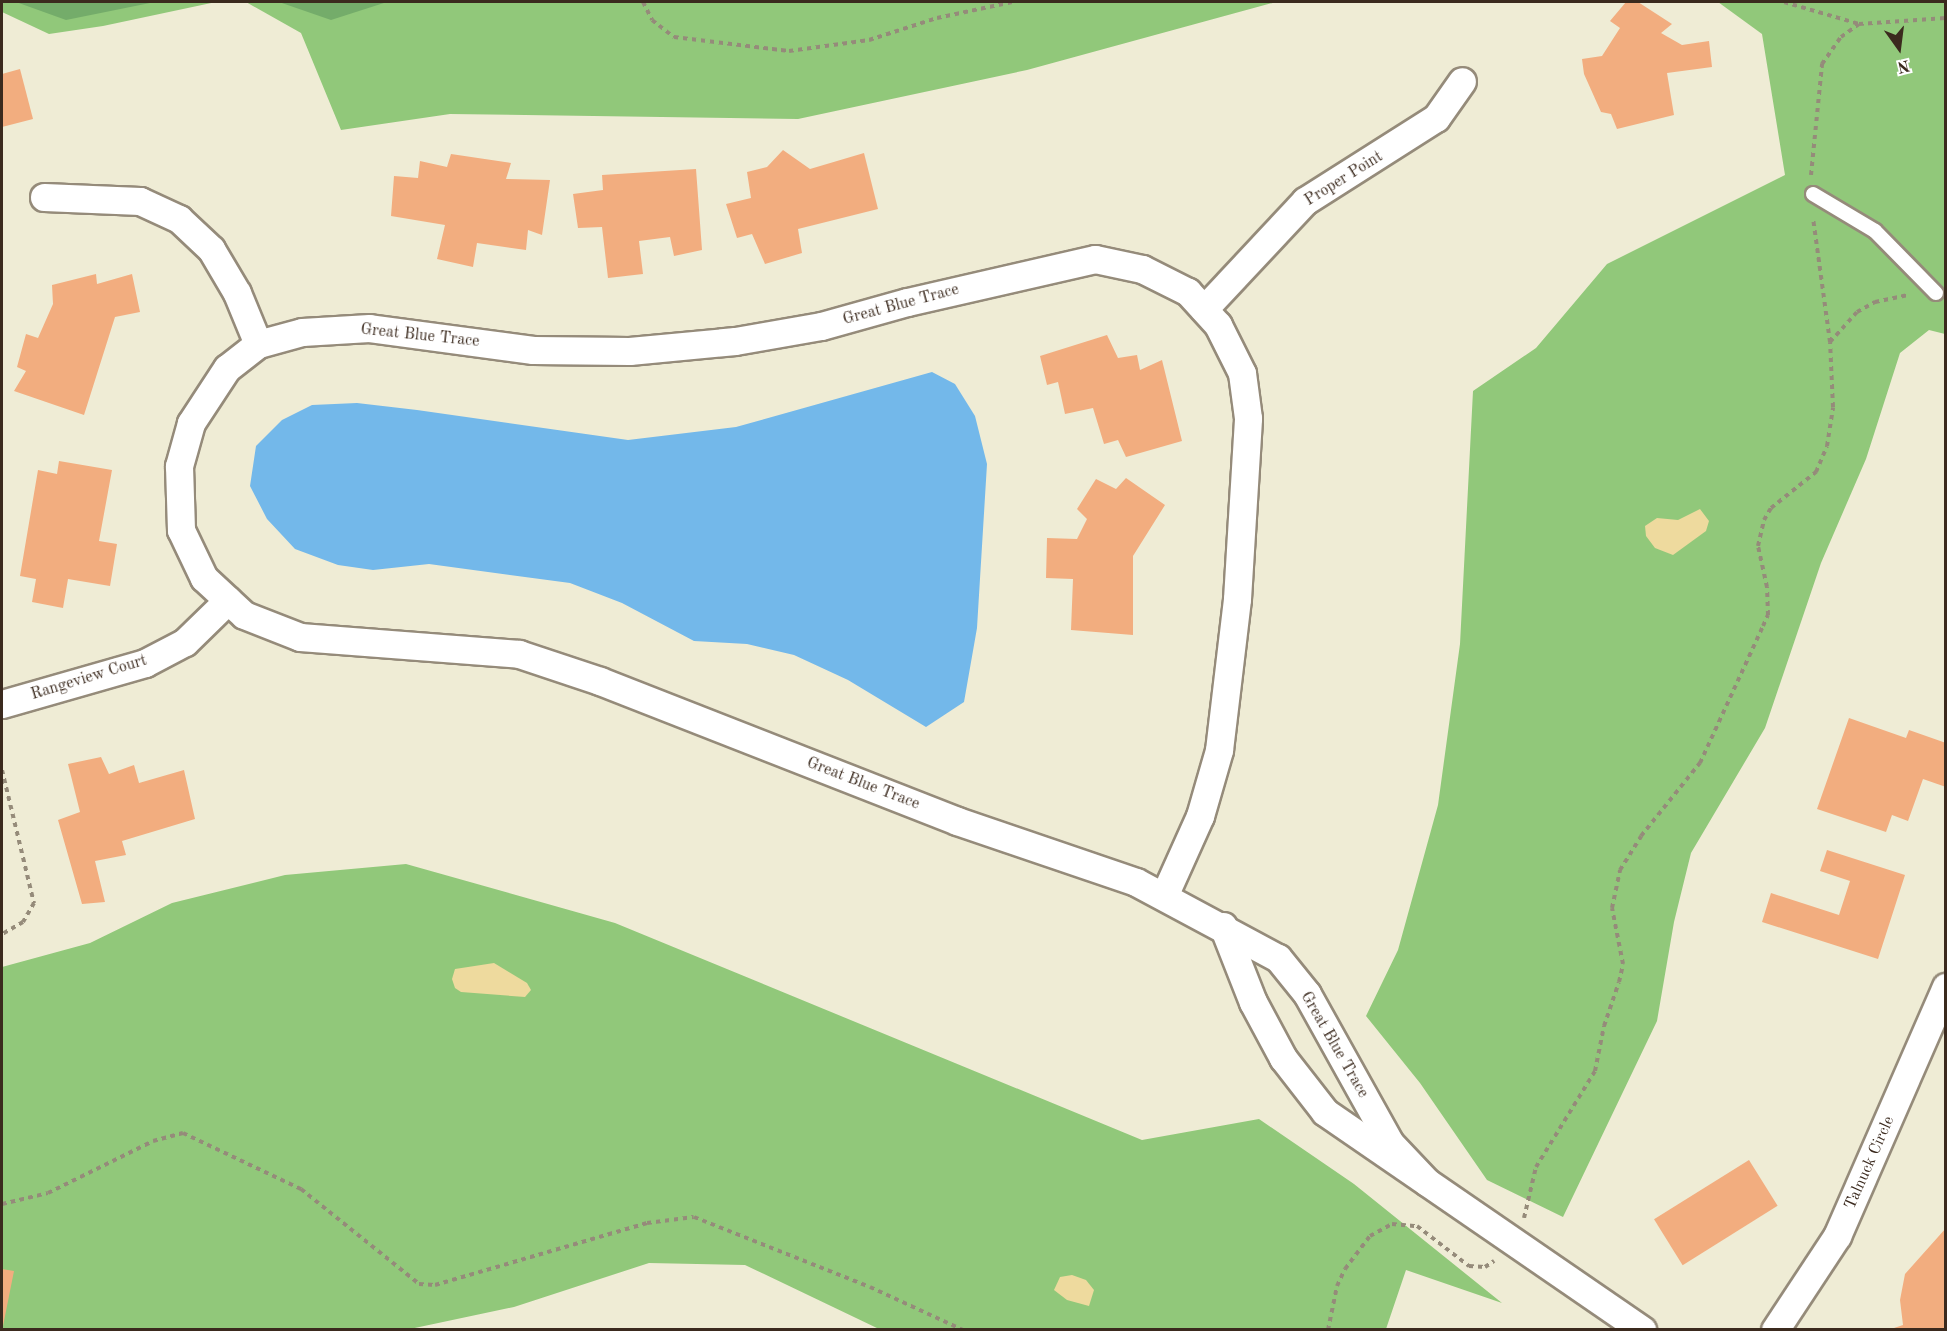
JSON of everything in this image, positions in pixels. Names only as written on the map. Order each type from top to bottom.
[{"type":"street","name":"Proper Point","points":[[1204,309],[1305,201],[1436,118],[1462,81]]},
{"type":"street","points":[[44,197],[140,201],[178,219],[211,249],[237,294],[258,344]]},
{"type":"street","name":"Great Blue Trace","points":[[1164,896],[1200,816],[1219,750],[1237,599],[1248,418],[1242,374],[1218,325],[1188,292],[1142,269],[1095,259],[908,302],[822,326],[735,341],[629,351],[533,350],[369,328],[302,332],[258,344],[227,368],[191,423],[179,466],[181,530],[204,578],[244,615],[300,638],[519,654],[600,681],[957,821],[1136,882],[1223,926],[1278,958],[1307,994],[1390,1143],[1427,1182]]},
{"type":"street","name":"Rangeview Court","points":[[2,704],[145,663],[185,642],[228,600]]},
{"type":"street","name":"Great Blue Trace","points":[[1223,926],[1253,1002],[1282,1058],[1325,1112],[1642,1329]]},
{"type":"street","name":"Talnuck Circle","points":[[1775,1329],[1837,1236],[1946,987]]},
{"type":"lane","points":[[1813,194],[1875,231],[1936,293]]},
{"type":"path","points":[[643,2],[652,20],[674,37],[789,51],[869,40],[937,18],[1012,2]]},
{"type":"path","points":[[1784,2],[1859,24],[1946,18]]},
{"type":"path","points":[[1328,1329],[1337,1286],[1345,1269],[1370,1236],[1382,1229],[1402,1222],[1418,1226],[1469,1266],[1478,1268],[1491,1264],[1523,1220],[1536,1167],[1594,1071],[1623,964],[1612,908],[1620,870],[1641,836],[1700,763],[1768,615],[1767,587],[1758,546],[1764,520],[1823,461],[1833,407],[1830,342],[1816,256],[1811,145],[1822,64],[1841,37],[1859,24]]},
{"type":"path","points":[[1830,342],[1847,321],[1875,302],[1898,295],[1936,293]]},
{"type":"path","points":[[2,770],[34,903],[23,922],[2,934]]},
{"type":"path","points":[[2,1203],[48,1193],[153,1141],[183,1133],[301,1189],[418,1284],[435,1285],[647,1223],[694,1217],[870,1287],[963,1329]]},
{"type":"green space","points":[[2,2],[216,2],[103,26],[49,34],[2,12]]},
{"type":"green space","points":[[16,2],[155,2],[66,20]]},
{"type":"green space","points":[[246,2],[1276,2],[1027,70],[798,119],[450,114],[341,130],[301,33]]},
{"type":"green space","points":[[279,2],[387,2],[331,20]]},
{"type":"green space","points":[[1718,2],[1945,2],[1945,334],[1929,330],[1900,353],[1866,459],[1821,563],[1765,728],[1691,853],[1674,922],[1657,1021],[1563,1217],[1487,1180],[1420,1083],[1366,1016],[1398,950],[1438,805],[1460,644],[1473,391],[1536,348],[1607,264],[1785,175],[1762,34]]},
{"type":"green space","points":[[406,864],[615,923],[1142,1140],[1259,1119],[1354,1184],[1502,1303],[1406,1270],[1386,1329],[879,1329],[745,1265],[649,1263],[514,1307],[410,1329],[2,1330],[2,967],[90,943],[172,903],[285,875]]},
{"type":"sand","points":[[1700,509],[1709,521],[1706,531],[1673,555],[1655,548],[1646,536],[1645,526],[1657,518],[1678,520]]},
{"type":"sand","points":[[494,963],[527,983],[531,990],[525,997],[461,992],[455,988],[452,979],[455,969]]},
{"type":"sand","points":[[1072,1275],[1086,1280],[1094,1290],[1089,1306],[1067,1300],[1054,1290],[1060,1277]]},
{"type":"water","points":[[932,372],[955,384],[975,416],[987,464],[977,628],[964,702],[926,727],[848,680],[794,655],[747,644],[694,641],[622,603],[570,583],[429,564],[373,570],[338,565],[295,549],[267,519],[250,486],[256,446],[282,420],[312,405],[357,403],[628,440],[736,427]]},
{"type":"building","points":[[1626,2],[1638,2],[1672,24],[1661,33],[1682,45],[1709,41],[1712,67],[1667,73],[1674,115],[1617,129],[1611,114],[1601,112],[1584,74],[1582,59],[1602,56],[1620,28],[1610,21]]},
{"type":"building","points":[[20,69],[33,119],[2,127],[2,74]]},
{"type":"building","points":[[783,150],[810,169],[864,153],[878,209],[798,229],[802,253],[765,264],[752,234],[737,238],[726,204],[751,198],[747,172],[767,167]]},
{"type":"building","points":[[451,154],[511,163],[506,179],[550,180],[542,235],[528,230],[526,250],[477,243],[473,267],[437,259],[445,225],[391,216],[394,176],[418,178],[420,161],[447,167]]},
{"type":"building","points":[[696,169],[702,250],[674,256],[670,237],[639,241],[643,274],[608,278],[602,227],[578,228],[573,194],[603,190],[602,175]]},
{"type":"building","points":[[96,274],[97,284],[132,274],[140,312],[115,317],[84,415],[14,391],[26,371],[17,367],[26,334],[38,338],[53,304],[52,285]]},
{"type":"building","points":[[1107,335],[1118,358],[1137,355],[1140,370],[1162,360],[1182,441],[1126,457],[1118,440],[1104,444],[1093,408],[1065,414],[1058,382],[1047,385],[1040,356]]},
{"type":"building","points":[[59,461],[112,470],[99,541],[117,544],[110,586],[68,579],[63,608],[32,602],[36,579],[20,576],[38,470],[57,474]]},
{"type":"building","points":[[1126,478],[1165,505],[1133,556],[1133,635],[1071,630],[1073,579],[1046,578],[1047,538],[1077,539],[1087,519],[1077,509],[1096,479],[1116,489]]},
{"type":"building","points":[[1849,718],[1906,738],[1909,730],[1946,743],[1946,787],[1923,779],[1908,821],[1892,815],[1886,832],[1817,809]]},
{"type":"building","points":[[101,757],[109,774],[134,765],[139,783],[184,770],[195,819],[122,841],[126,855],[95,861],[105,902],[82,904],[58,820],[80,812],[68,764]]},
{"type":"building","points":[[1827,850],[1905,875],[1878,959],[1762,922],[1771,893],[1839,915],[1850,881],[1820,871]]},
{"type":"building","points":[[1749,1160],[1778,1206],[1683,1265],[1654,1219]]},
{"type":"building","points":[[1946,1228],[1946,1330],[1888,1330],[1903,1325],[1900,1300],[1905,1274]]},
{"type":"building","points":[[2,1269],[14,1271],[3,1326],[2,1326]]}]
